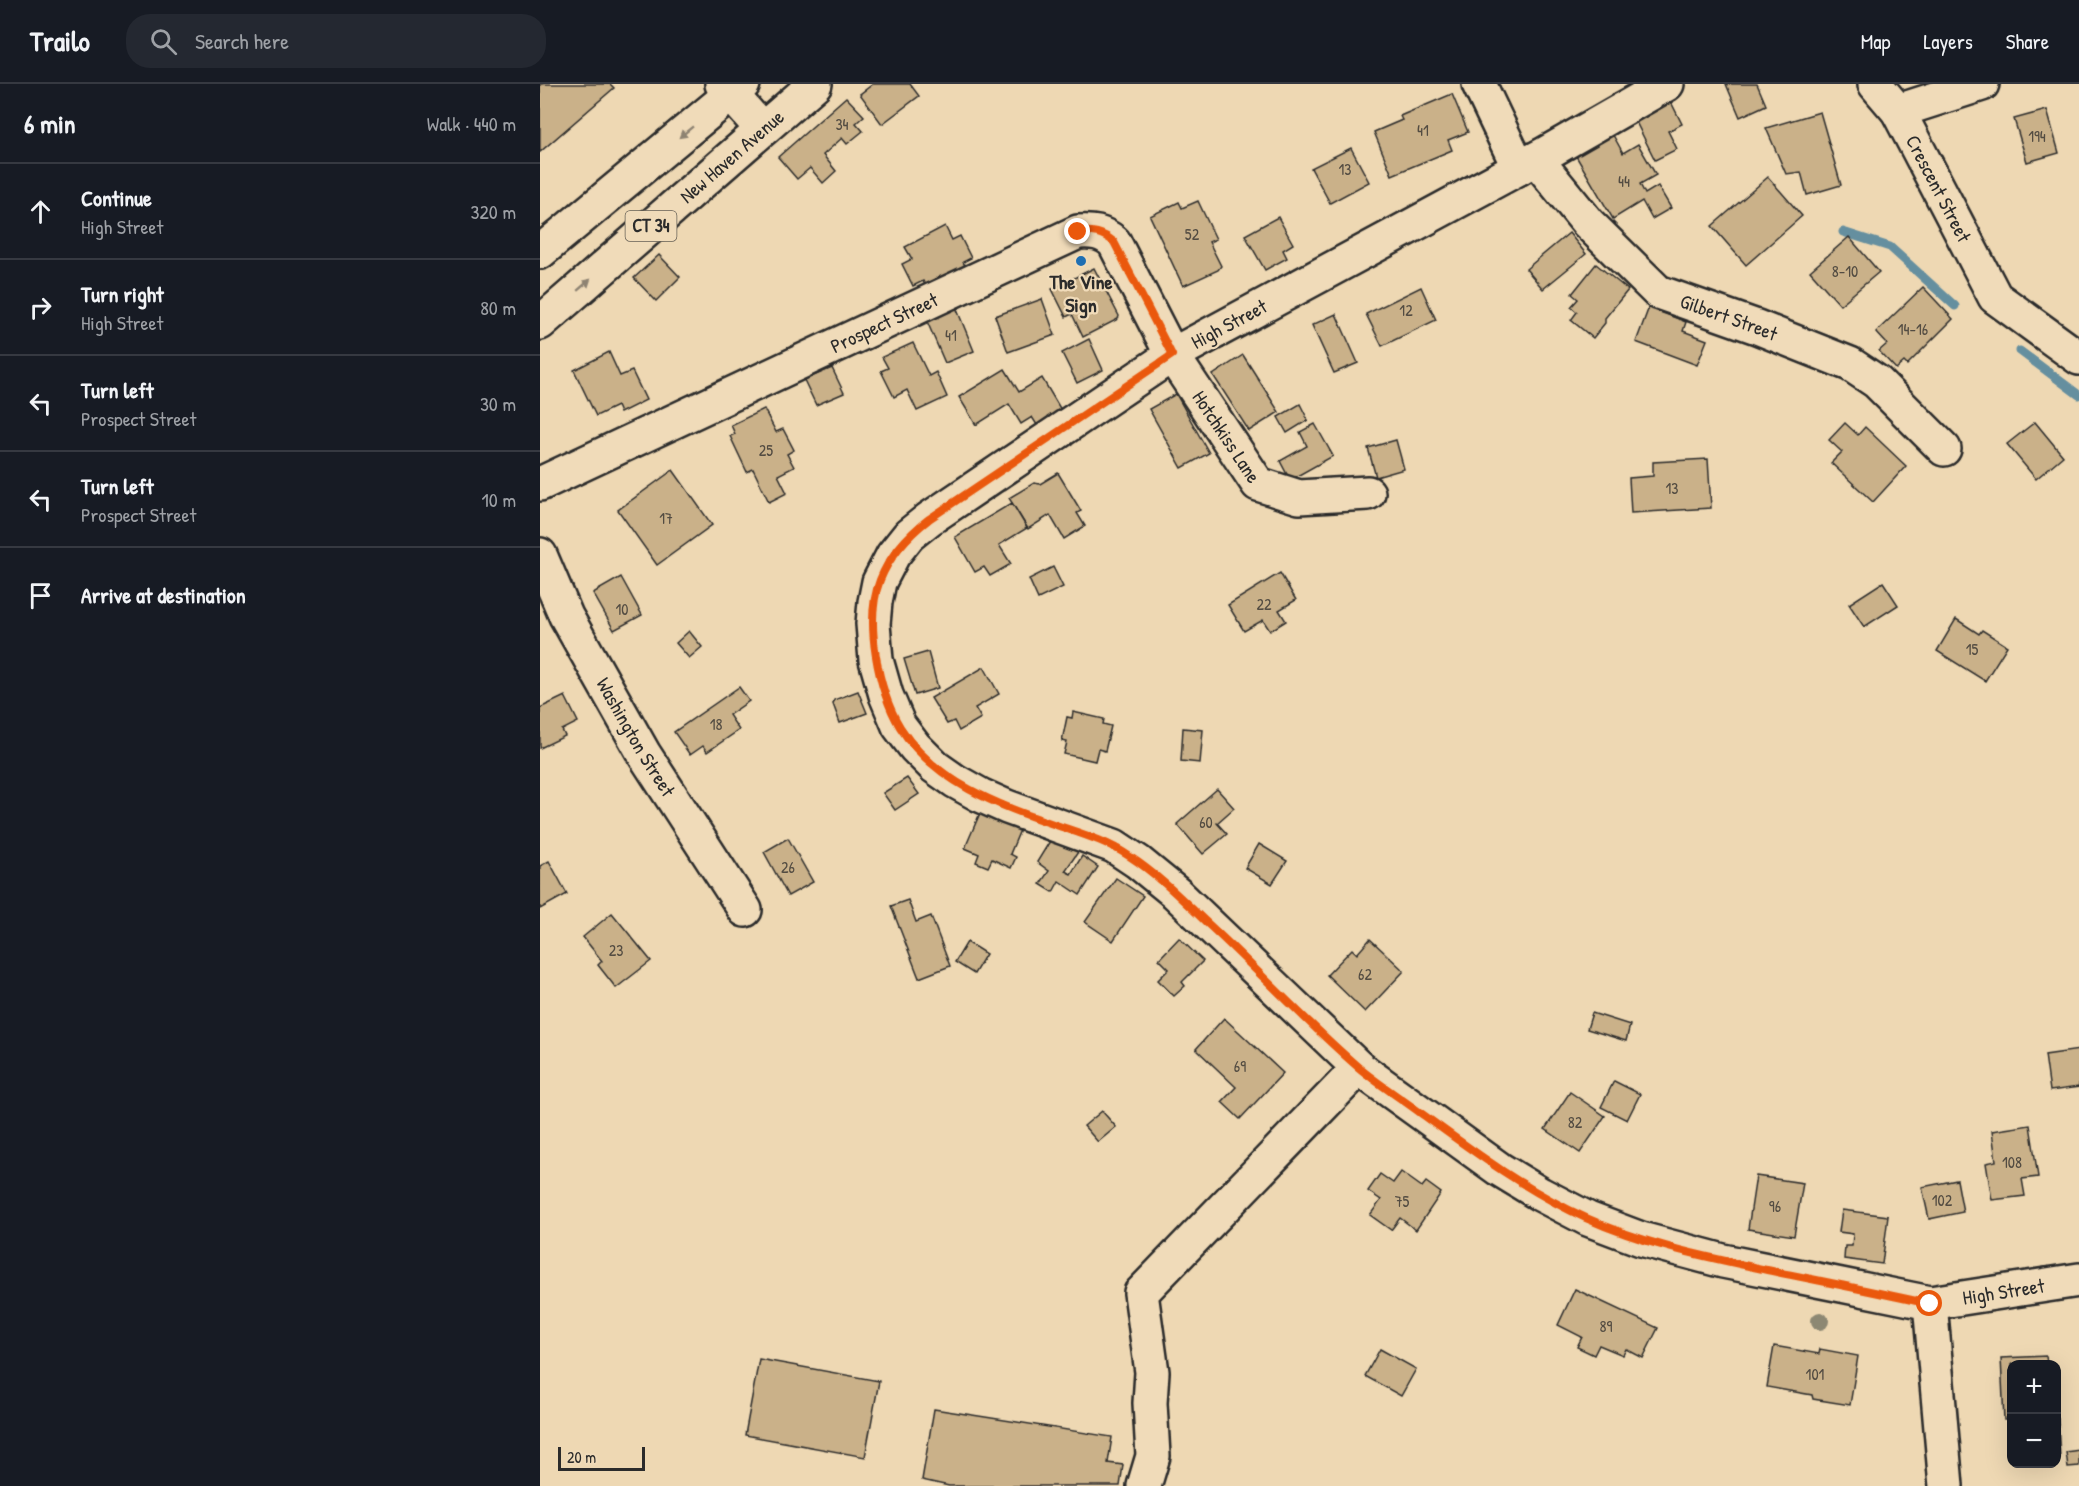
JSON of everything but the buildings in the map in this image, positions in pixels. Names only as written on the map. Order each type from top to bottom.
[{"type":"main road","name":"New Haven Avenue","points":[[540,323],[814,84]]},
{"type":"main road","name":"Gilbert Street","points":[[1479,84],[1527,163],[1658,292],[1757,327],[1850,364],[1877,382],[1944,449]]},
{"type":"main road","name":"High Street","points":[[1667,84],[1527,163],[1172,355],[929,519],[909,535],[893,555],[879,582],[873,624],[876,660],[886,695],[899,726],[915,747],[935,767],[980,795],[1114,846],[1138,862],[1184,901],[1359,1068],[1499,1169],[1588,1219],[1641,1239],[1723,1261],[1930,1304],[2079,1280]]},
{"type":"main road","name":"Crescent Street","points":[[1875,84],[1898,111],[1995,297],[2079,358]]},
{"type":"main road","points":[[1898,111],[1982,84]]},
{"type":"main road","points":[[732,87],[762,129]]},
{"type":"main road","name":"CT 34","points":[[540,252],[732,87]]},
{"type":"main road","name":"Prospect Street","points":[[540,484],[1078,232],[1091,231],[1104,234],[1114,242],[1172,355]]},
{"type":"main road","name":"Hotchkiss Lane","points":[[1172,355],[1258,484],[1299,497],[1368,493]]},
{"type":"main road","name":"Washington Street","points":[[540,555],[566,616],[644,754],[745,910]]},
{"type":"main road","points":[[1144,1486],[1153,1456],[1150,1403],[1152,1372],[1141,1293],[1359,1068]]},
{"type":"main road","points":[[1930,1304],[1946,1486]]},
{"type":"waterway","points":[[1843,232],[1890,247],[1955,306]]},
{"type":"waterway","points":[[2020,351],[2079,395]]},
{"type":"place","name":"The Vine Sign","points":[[1081,261]]},
{"type":"route","points":[[1078,232],[1091,231],[1104,234],[1114,242],[1172,355],[929,519],[909,535],[893,555],[879,582],[875,602],[873,624],[876,660],[886,695],[899,726],[915,747],[935,767],[980,795],[1114,846],[1138,862],[1176,893],[1359,1068],[1457,1140],[1540,1194],[1588,1219],[1641,1239],[1723,1261],[1930,1304]]}]
